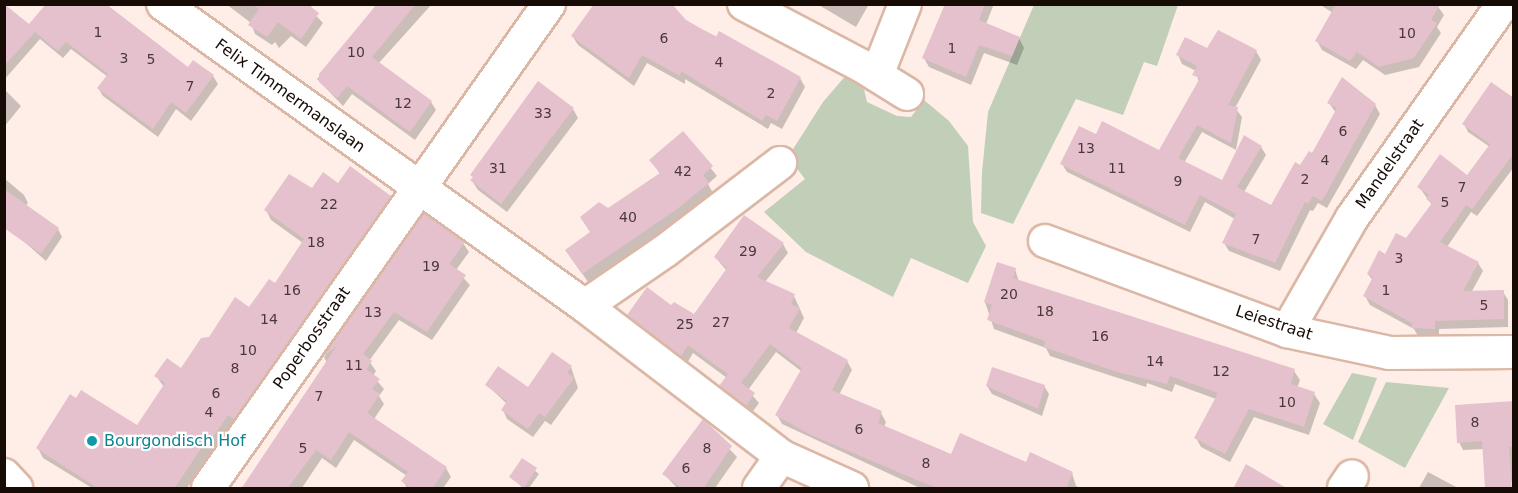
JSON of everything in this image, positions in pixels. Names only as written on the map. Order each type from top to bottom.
[{"type":"street","name":"Felix Timmermanslaan","points":[[163,4],[416,188]]},
{"type":"street","name":"Poperbosstraat","points":[[208,489],[416,188],[549,4]]},
{"type":"street","points":[[744,4],[870,70],[908,94]]},
{"type":"street","points":[[870,70],[906,4]]},
{"type":"street","name":"Mandelstraat","points":[[1287,331],[1352,218],[1503,4]]},
{"type":"street","points":[[585,306],[665,251],[780,163]]},
{"type":"street","points":[[416,188],[585,306],[781,456],[852,489]]},
{"type":"street","name":"Leiestraat","points":[[1045,241],[1287,331],[1390,353],[1514,352]]},
{"type":"street","points":[[759,489],[781,456]]},
{"type":"street","points":[[4,475],[16,489]]},
{"type":"green space","points":[[1034,5],[1178,5],[1157,66],[1144,62],[1123,115],[1076,99],[1013,224],[981,213],[982,172],[988,112]]},
{"type":"green space","points":[[848,73],[864,89],[867,102],[897,116],[911,117],[924,100],[949,121],[968,146],[973,222],[986,246],[968,283],[911,258],[893,297],[806,252],[764,212],[805,179],[788,157],[823,102]]},
{"type":"green space","points":[[1352,373],[1377,378],[1353,440],[1323,424]]},
{"type":"green space","points":[[1386,382],[1449,388],[1405,468],[1358,442]]},
{"type":"building","points":[[4,4],[29,24],[46,4],[106,4],[188,67],[193,60],[214,75],[186,113],[171,102],[153,129],[97,88],[108,74],[66,42],[58,51],[35,32],[4,66]]},
{"type":"building","points":[[253,4],[307,4],[319,13],[301,39],[278,22],[267,37],[248,25],[259,9]]},
{"type":"building","points":[[377,4],[416,4],[372,57],[432,101],[410,132],[347,86],[337,98],[319,82],[319,74]]},
{"type":"building","points":[[594,4],[672,4],[686,20],[716,37],[719,31],[801,77],[777,121],[766,115],[762,121],[681,71],[680,76],[642,55],[629,78],[571,36]]},
{"type":"building","points":[[945,4],[985,4],[979,20],[1020,37],[1012,56],[979,45],[966,77],[922,58]]},
{"type":"building","points":[[1336,4],[1440,4],[1431,20],[1437,23],[1414,58],[1379,67],[1357,52],[1350,61],[1315,41]]},
{"type":"building","points":[[1218,30],[1257,50],[1228,105],[1238,107],[1231,143],[1197,125],[1178,158],[1222,180],[1244,135],[1262,146],[1237,187],[1271,205],[1295,162],[1300,165],[1309,151],[1312,153],[1337,108],[1327,103],[1342,77],[1376,104],[1322,201],[1313,196],[1308,204],[1305,202],[1275,263],[1222,243],[1236,214],[1200,195],[1185,225],[1060,164],[1079,126],[1096,134],[1102,121],[1159,150],[1200,78],[1192,75],[1197,66],[1176,55],[1185,37],[1207,48]]},
{"type":"building","points":[[538,81],[574,108],[501,204],[470,180],[473,177],[470,175]]},
{"type":"building","points":[[1491,82],[1514,98],[1514,153],[1472,209],[1466,205],[1440,242],[1479,262],[1463,291],[1504,290],[1504,319],[1435,321],[1435,329],[1412,328],[1412,323],[1363,296],[1373,277],[1367,274],[1379,250],[1385,254],[1396,233],[1406,238],[1432,203],[1426,199],[1429,195],[1417,187],[1440,154],[1467,175],[1490,144],[1462,124]]},
{"type":"building","points":[[683,131],[713,166],[703,175],[709,183],[677,209],[582,274],[565,250],[590,232],[580,217],[599,202],[608,208],[660,173],[649,160]]},
{"type":"building","points":[[350,166],[391,196],[234,419],[228,415],[213,437],[210,435],[174,489],[99,489],[36,448],[70,394],[76,398],[81,390],[137,425],[165,383],[154,376],[167,358],[181,368],[201,338],[209,337],[235,297],[249,307],[269,279],[275,283],[304,239],[264,210],[289,174],[312,188],[323,172],[338,183]]},
{"type":"building","points":[[4,189],[59,228],[41,254],[4,228]]},
{"type":"building","points":[[424,213],[465,242],[449,264],[466,275],[427,332],[394,312],[363,354],[372,361],[366,369],[380,379],[372,389],[380,394],[367,413],[447,467],[432,489],[412,489],[401,481],[408,472],[349,432],[331,460],[316,450],[287,489],[241,489],[336,347],[322,357]]},
{"type":"building","points":[[744,215],[784,243],[757,277],[795,294],[791,304],[800,308],[789,328],[848,360],[832,390],[882,411],[878,423],[951,454],[960,433],[1026,462],[1030,452],[1073,472],[1066,489],[941,489],[919,481],[809,434],[775,415],[802,368],[770,344],[741,383],[755,393],[746,406],[719,386],[728,374],[688,345],[681,357],[627,315],[647,287],[671,305],[674,302],[694,314],[727,268],[714,257]]},
{"type":"building","points":[[997,262],[1016,268],[1013,278],[1295,369],[1291,384],[1315,392],[1304,427],[1249,409],[1225,454],[1194,438],[1218,393],[1170,376],[1167,384],[1117,372],[1044,347],[1045,341],[987,320],[992,305],[984,302]]},
{"type":"building","points":[[552,352],[572,366],[567,373],[574,378],[545,417],[539,413],[528,429],[501,410],[507,401],[485,385],[498,366],[528,387]]},
{"type":"building","points":[[992,367],[1045,385],[1038,409],[986,386]]},
{"type":"building","points":[[1514,401],[1514,447],[1509,447],[1512,489],[1485,489],[1482,441],[1457,443],[1455,405]]},
{"type":"building","points":[[703,419],[732,446],[703,489],[683,489],[662,474]]},
{"type":"building","points":[[522,458],[537,468],[524,488],[509,477]]},
{"type":"building","points":[[1246,464],[1288,489],[1233,489]]},
{"type":"place","name":"Bourgondisch Hof","points":[[92,441]]}]
